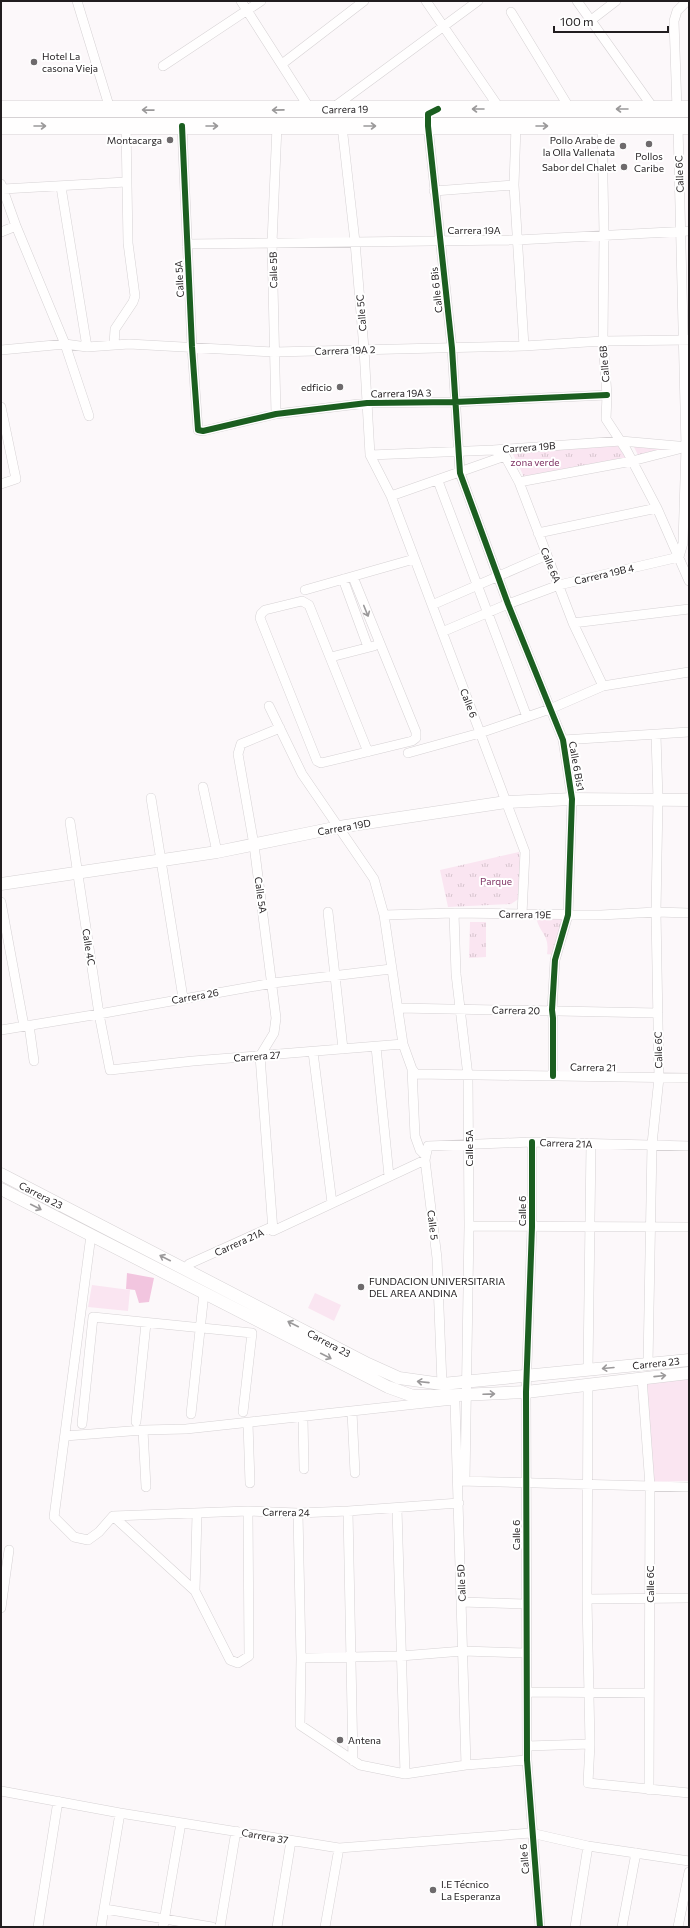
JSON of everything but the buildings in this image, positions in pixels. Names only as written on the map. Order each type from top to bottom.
[{"type":"highway","name":"Carrera 19","points":[[1,109],[683,109]]},
{"type":"highway","name":"Carrera 19","points":[[1,126],[683,126]]},
{"type":"main road","name":"Carrera 19D","points":[[1,884],[161,859],[217,852],[339,827],[506,802],[572,799],[689,800]]},
{"type":"main road","name":"Carrera 23","points":[[1,1174],[368,1364],[399,1378],[442,1384],[462,1393],[527,1376],[689,1360]]},
{"type":"main road","name":"Carrera 23","points":[[1,1189],[388,1387],[413,1396],[462,1393],[526,1392],[689,1373]]},
{"type":"main road","points":[[237,1310],[243,1298]]},
{"type":"street","points":[[77,1],[110,109]]},
{"type":"street","points":[[241,1],[310,109]]},
{"type":"street","points":[[163,66],[261,1]]},
{"type":"street","points":[[282,64],[364,1]]},
{"type":"street","points":[[426,1],[500,109]]},
{"type":"street","points":[[332,109],[478,1]]},
{"type":"street","points":[[577,1],[654,109]]},
{"type":"street","points":[[590,21],[616,1]]},
{"type":"street","points":[[683,109],[674,21],[677,11],[687,1]]},
{"type":"street","points":[[511,12],[570,109]]},
{"type":"street","points":[[396,108],[403,110],[405,113],[402,122],[397,126]]},
{"type":"street","points":[[428,126],[428,114],[438,109]]},
{"type":"street","points":[[114,345],[115,329],[133,302],[135,296],[128,243],[126,126]]},
{"type":"street","name":"Calle 5A","points":[[182,126],[196,427],[198,430]]},
{"type":"street","name":"Calle 5B","points":[[276,414],[272,243],[277,126]]},
{"type":"street","name":"Calle 5C","points":[[342,126],[355,242],[364,350],[370,455],[391,496]]},
{"type":"street","name":"Calle 6 Bis","points":[[428,126],[452,348],[458,451]]},
{"type":"street","points":[[516,126],[514,185],[524,346]]},
{"type":"street","name":"Calle 6B","points":[[602,126],[604,234],[603,341],[607,395],[606,419],[621,441],[657,508],[689,581]]},
{"type":"street","name":"Calle 6C","points":[[679,557],[683,542],[687,447],[683,126]]},
{"type":"street","points":[[89,416],[66,344],[16,226],[2,186],[61,187],[126,182]]},
{"type":"street","points":[[434,191],[514,185]]},
{"type":"street","points":[[61,187],[87,347]]},
{"type":"street","points":[[1,232],[16,226]]},
{"type":"street","name":"Carrera 19A","points":[[187,244],[517,240],[604,234],[685,231]]},
{"type":"street","name":"Carrera 19A 2","points":[[1,350],[66,344],[87,347],[114,345],[192,347],[274,352],[524,346],[603,341],[686,340]]},
{"type":"street","name":"Carrera 19A 3","points":[[198,430],[203,431],[276,414],[367,403],[454,402],[607,395]]},
{"type":"street","points":[[1,407],[16,479],[1,484]]},
{"type":"street","name":"Carrera 19B","points":[[370,455],[493,450],[621,441],[687,447]]},
{"type":"street","points":[[519,482],[632,461],[687,447]]},
{"type":"street","points":[[493,450],[505,456]]},
{"type":"street","name":"Calle 6 Bis1","points":[[458,451],[460,473],[498,578],[563,740],[572,799],[568,915],[555,960],[552,1010],[553,1076]]},
{"type":"street","points":[[391,496],[438,481],[505,456]]},
{"type":"street","name":"Calle 6A","points":[[505,456],[519,482],[573,623],[603,686]]},
{"type":"street","points":[[438,481],[486,612],[527,717]]},
{"type":"street","name":"Calle 6","points":[[391,496],[525,852],[522,914]]},
{"type":"street","points":[[538,533],[657,508]]},
{"type":"street","points":[[432,605],[478,587],[547,555]]},
{"type":"street","name":"Carrera 19B 4","points":[[442,632],[486,612],[559,585],[679,557]]},
{"type":"street","points":[[305,590],[414,559]]},
{"type":"street","points":[[353,577],[417,734],[412,741],[368,752],[322,763],[315,758],[260,620],[261,614],[265,610],[287,604],[302,601],[307,603],[312,609],[368,752]]},
{"type":"street","points":[[343,579],[368,648]]},
{"type":"street","points":[[573,623],[689,609]]},
{"type":"street","points":[[331,657],[380,644]]},
{"type":"street","points":[[408,753],[480,733],[527,717],[550,709],[603,686],[689,672]]},
{"type":"street","name":"Calle 5","points":[[269,706],[302,774],[374,879],[384,915],[391,969],[399,1008],[403,1044],[412,1069],[415,1136],[420,1150],[425,1158],[437,1258],[442,1384]]},
{"type":"street","name":"Calle 5A","points":[[260,1056],[274,1033],[276,1018],[273,982],[254,845],[238,754],[241,744],[280,728]]},
{"type":"street","points":[[563,740],[689,732]]},
{"type":"street","name":"Calle 6C","points":[[648,1364],[652,1144],[659,1078],[656,912],[658,799],[656,735]]},
{"type":"street","points":[[202,787],[217,852]]},
{"type":"street","points":[[151,798],[183,998]]},
{"type":"street","name":"Calle 4C","points":[[70,822],[109,1069],[112,1070]]},
{"type":"street","points":[[1,902],[34,1061]]},
{"type":"street","points":[[328,912],[343,1049]]},
{"type":"street","name":"Carrera 19E","points":[[384,915],[568,915],[656,912],[689,913]]},
{"type":"street","name":"Calle 5A","points":[[454,914],[456,974],[468,1076],[469,1143],[461,1481]]},
{"type":"street","name":"Carrera 26","points":[[1,1030],[100,1014],[273,982],[391,969]]},
{"type":"street","name":"Carrera 20","points":[[399,1008],[658,1013]]},
{"type":"street","name":"Carrera 27","points":[[112,1070],[193,1061],[403,1044]]},
{"type":"street","points":[[376,1047],[389,1176]]},
{"type":"street","points":[[313,1052],[332,1203]]},
{"type":"street","points":[[260,1056],[273,1231]]},
{"type":"street","name":"Carrera 21","points":[[412,1069],[416,1074],[424,1075],[689,1078]]},
{"type":"street","name":"Calle 6","points":[[532,1142],[532,1227],[526,1392],[527,1760],[540,1927]]},
{"type":"street","name":"Carrera 21A","points":[[186,1269],[189,1264],[269,1228],[273,1231],[425,1158],[428,1146],[469,1143],[532,1142],[689,1146]]},
{"type":"street","points":[[588,1369],[591,1144]]},
{"type":"street","points":[[468,1226],[689,1227]]},
{"type":"street","points":[[91,1235],[54,1517],[74,1536],[88,1540],[99,1532],[113,1516],[195,1591],[230,1660],[238,1663],[249,1656],[248,1511]]},
{"type":"street","points":[[191,1414],[204,1294]]},
{"type":"street","points":[[82,1424],[93,1317],[252,1334],[243,1412]]},
{"type":"street","points":[[136,1422],[146,1322]]},
{"type":"street","name":"Calle 6C","points":[[642,1378],[650,1486],[649,1790]]},
{"type":"street","points":[[588,1385],[587,1692],[590,1744],[588,1783],[689,1793]]},
{"type":"street","points":[[398,1406],[401,1391]]},
{"type":"street","points":[[65,1436],[143,1430],[186,1429],[303,1418],[398,1406],[462,1393]]},
{"type":"street","points":[[352,1412],[355,1473]]},
{"type":"street","points":[[303,1418],[304,1469]]},
{"type":"street","points":[[248,1423],[250,1483]]},
{"type":"street","points":[[143,1430],[146,1487]]},
{"type":"street","points":[[461,1481],[689,1487]]},
{"type":"street","name":"Calle 5D","points":[[461,1481],[459,1503],[466,1765]]},
{"type":"street","name":"Carrera 24","points":[[113,1516],[248,1511],[298,1513],[397,1509],[459,1503]]},
{"type":"street","points":[[397,1509],[405,1774]]},
{"type":"street","points":[[348,1511],[353,1761]]},
{"type":"street","points":[[298,1513],[301,1658],[300,1725],[360,1765],[405,1774],[466,1765],[527,1760]]},
{"type":"street","points":[[195,1591],[197,1514]]},
{"type":"street","points":[[1,1608],[9,1550]]},
{"type":"street","points":[[587,1599],[650,1597],[689,1598]]},
{"type":"street","points":[[461,1602],[526,1604]]},
{"type":"street","points":[[301,1658],[401,1656],[463,1651],[527,1653]]},
{"type":"street","points":[[527,1692],[649,1693]]},
{"type":"street","points":[[527,1746],[590,1744]]},
{"type":"street","name":"Carrera 37","points":[[1,1791],[120,1813],[339,1848],[532,1834],[588,1846],[689,1861]]},
{"type":"street","points":[[38,1927],[58,1801]]},
{"type":"street","points":[[101,1927],[120,1813]]},
{"type":"street","points":[[163,1923],[181,1823]]},
{"type":"street","points":[[220,1927],[236,1831]]},
{"type":"street","points":[[277,1927],[292,1841]]},
{"type":"street","points":[[575,1927],[588,1846]]},
{"type":"street","points":[[325,1927],[339,1848]]},
{"type":"street","points":[[622,1927],[636,1853]]},
{"type":"street","points":[[678,1927],[689,1872]]},
{"type":"street","points":[[105,1909],[163,1923],[212,1927]]},
{"type":"green space","name":"zona verde","points":[[618,444],[626,458],[524,477],[511,450]]},
{"type":"green space","points":[[633,445],[669,449],[638,455]]},
{"type":"green space","name":"Parque","points":[[519,852],[524,890],[520,898],[511,904],[448,907],[440,870]]},
{"type":"green space","points":[[565,916],[555,955],[547,954],[548,947],[546,938],[536,917]]},
{"type":"green space","points":[[470,922],[486,922],[486,957],[469,958]]},
{"type":"green space","points":[[92,1285],[130,1290],[128,1311],[88,1307]]},
{"type":"green space","points":[[315,1293],[341,1305],[334,1321],[308,1308]]},
{"type":"green space","points":[[689,1378],[689,1481],[647,1482],[644,1382]]},
{"type":"shaded area","points":[[127,1273],[154,1278],[149,1302],[139,1303],[135,1290],[126,1289]]},
{"type":"cycle path","points":[[438,109],[428,114],[428,126],[452,348],[460,473],[508,604],[563,740],[572,799],[568,915],[555,960],[552,1010],[553,1076]]},
{"type":"cycle path","points":[[182,126],[192,347],[198,430],[203,431],[276,414],[367,403],[455,402],[607,395]]},
{"type":"cycle path","points":[[532,1142],[532,1227],[526,1392],[527,1760],[540,1927]]},
{"type":"place","name":"Hotel La casona Vieja","points":[[34,62]]},
{"type":"place","name":"Montacarga","points":[[170,140]]},
{"type":"place","name":"Pollos Caribe","points":[[649,144]]},
{"type":"place","name":"Pollo Arabe de la Olla Vallenata","points":[[623,146]]},
{"type":"place","name":"Sabor del Chalet","points":[[624,167]]},
{"type":"place","name":"edficio","points":[[340,387]]},
{"type":"place","name":"FUNDACION UNIVERSITARIA DEL AREA ANDINA","points":[[361,1287]]},
{"type":"place","name":"Antena","points":[[340,1740]]},
{"type":"place","name":"I.E Técnico La Esperanza","points":[[433,1890]]}]
